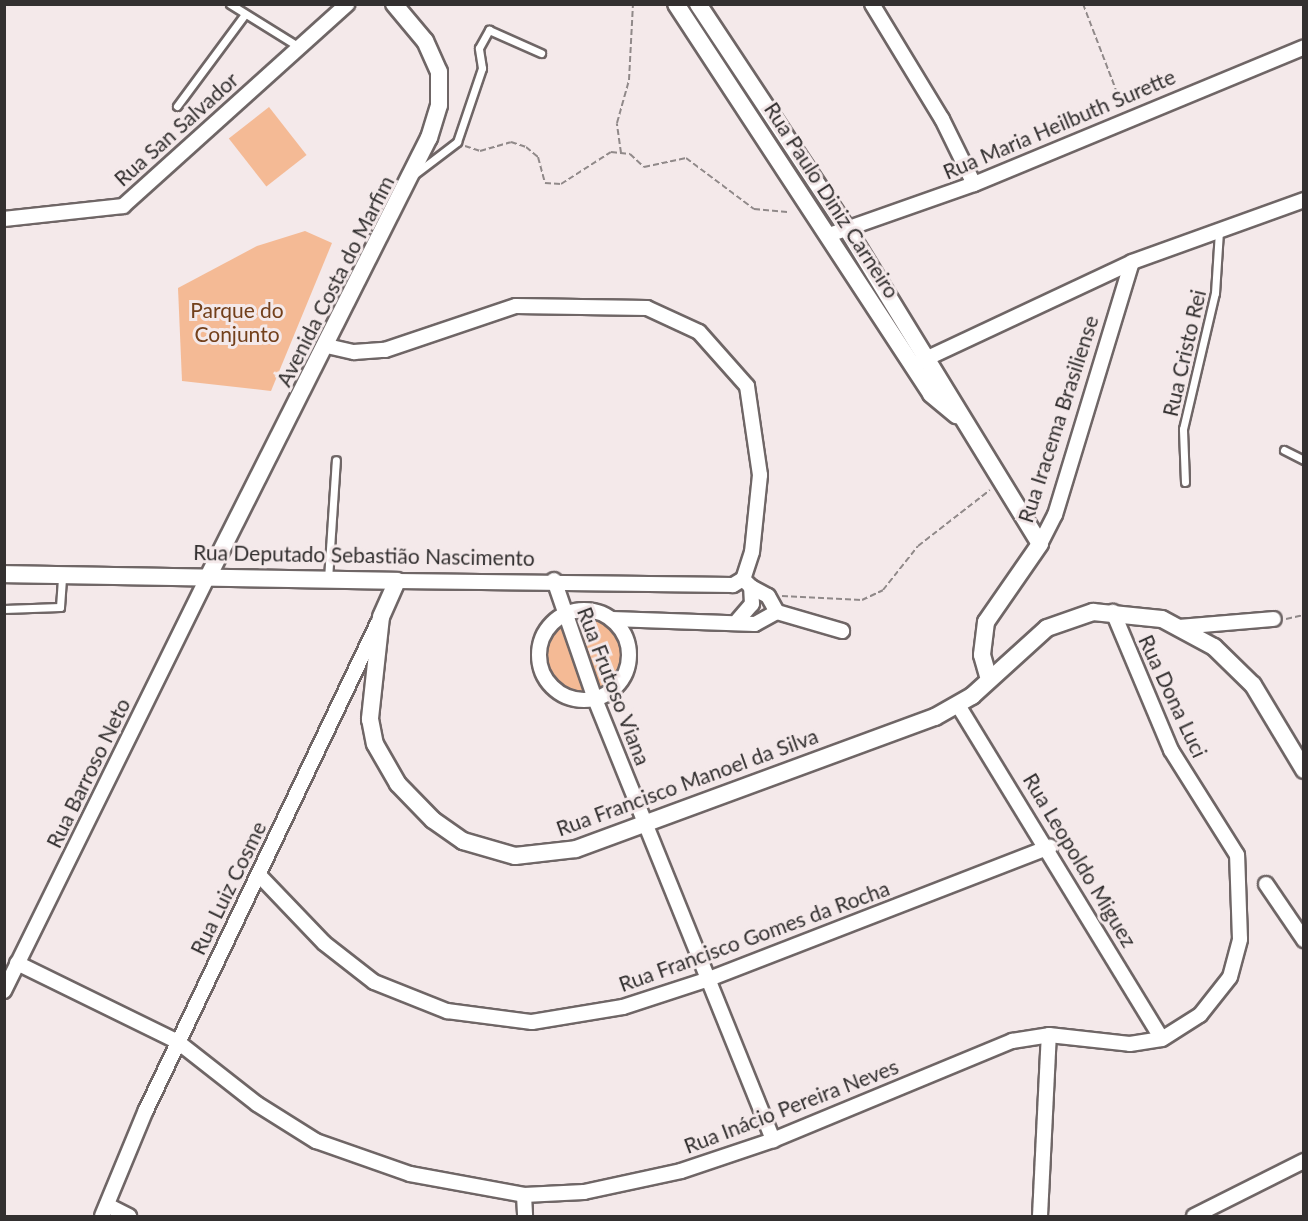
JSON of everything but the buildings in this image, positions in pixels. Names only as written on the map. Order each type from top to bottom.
[{"type":"street","name":"Rua San Salvador","points":[[4,219],[123,206],[346,4]]},
{"type":"street","name":"Avenida Costa do Marfim","points":[[209,575],[413,175],[439,105],[439,72],[425,41],[394,4]]},
{"type":"street","name":"Rua Paulo Diniz Carneiro","points":[[675,4],[829,235],[931,394],[956,416]]},
{"type":"street","name":"Rua Paulo Diniz Carneiro","points":[[698,4],[848,229],[929,358],[956,416],[1040,544]]},
{"type":"street","points":[[872,4],[942,119],[974,184]]},
{"type":"street","points":[[696,34],[712,25]]},
{"type":"street","name":"Rua Maria Heilbuth Surette","points":[[829,235],[974,184],[1126,117],[1304,47]]},
{"type":"street","points":[[913,365],[1132,262],[1304,200]]},
{"type":"street","name":"Rua Iracema Brasiliense","points":[[989,681],[982,655],[986,622],[1040,544],[1055,515],[1132,262]]},
{"type":"street","points":[[327,346],[385,350],[487,314],[546,304],[647,308],[677,319],[719,351],[747,386],[760,475],[747,583],[752,604],[738,620]]},
{"type":"street","name":"Rua Deputado Sebastião Nascimento","points":[[4,574],[209,575],[397,581],[554,580],[747,583]]},
{"type":"street","name":"Rua Barroso Neto","points":[[4,990],[209,575]]},
{"type":"street","name":"Rua Frutoso Viana","points":[[554,580],[563,613],[595,699],[773,1140]]},
{"type":"street","name":"Rua Luiz Cosme","points":[[104,1211],[178,1042],[397,581]]},
{"type":"street","points":[[747,583],[768,596],[777,612],[842,631]]},
{"type":"street","points":[[612,619],[625,635],[630,656],[625,677],[595,699],[571,699],[554,689],[542,672],[540,641],[563,613],[580,609],[612,619],[738,620],[755,624],[777,612]]},
{"type":"street","name":"Rua Francisco Manoel da Silva","points":[[381,617],[369,719],[375,744],[398,784],[434,820],[463,841],[515,856],[576,849],[958,705],[989,681],[1047,628],[1070,616],[1113,612],[1180,627],[1214,647],[1253,685],[1304,770]]},
{"type":"street","name":"Rua Dona Luci","points":[[1113,612],[1171,750],[1237,855]]},
{"type":"street","points":[[1180,627],[1274,618]]},
{"type":"street","name":"Rua Leopoldo Miguez","points":[[958,705],[1050,848],[1162,1039]]},
{"type":"street","name":"Rua Francisco Gomes da Rocha","points":[[259,875],[324,944],[375,982],[447,1011],[532,1022],[623,1007],[709,979],[1050,848]]},
{"type":"street","name":"Rua Inácio Pereira Neves","points":[[17,963],[178,1042],[257,1104],[316,1140],[410,1174],[524,1195],[584,1192],[671,1173],[773,1140],[1012,1041],[1049,1035],[1130,1044],[1162,1039],[1200,1015],[1230,977],[1240,939],[1237,855]]},
{"type":"street","points":[[1266,884],[1304,940]]},
{"type":"street","points":[[1040,1216],[1049,1035]]},
{"type":"street","points":[[1194,1216],[1304,1161]]},
{"type":"street","points":[[524,1195],[525,1216]]},
{"type":"street","points":[[104,1211],[129,1216]]},
{"type":"lane","points":[[230,4],[299,47]]},
{"type":"lane","points":[[177,106],[245,14]]},
{"type":"lane","points":[[413,175],[457,142],[482,68],[479,48],[489,30],[541,53]]},
{"type":"lane","name":"Rua Cristo Rei","points":[[1185,482],[1183,429],[1215,293],[1219,231]]},
{"type":"lane","points":[[1284,450],[1304,460]]},
{"type":"lane","points":[[328,579],[336,460]]},
{"type":"lane","points":[[4,609],[60,607],[62,574]]},
{"type":"path","points":[[621,153],[617,123],[628,80],[633,4]]},
{"type":"path","points":[[1083,4],[1126,117]]},
{"type":"path","points":[[457,142],[480,151],[511,142],[526,147],[538,157],[544,183],[561,184],[611,152],[621,153],[644,166],[686,158],[754,209],[790,212]]},
{"type":"path","points":[[768,596],[862,600],[883,590],[918,546],[1001,482]]},
{"type":"path","points":[[1274,618],[1304,615]]},
{"type":"green space","points":[[269,107],[307,155],[266,186],[229,138]]},
{"type":"green space","name":"Parque do Conjunto","points":[[305,231],[332,243],[271,391],[182,381],[178,288],[257,246]]},
{"type":"green space","points":[[584,610],[601,613],[616,623],[626,638],[629,655],[626,672],[616,687],[601,697],[584,700],[567,697],[552,687],[542,672],[539,655],[542,638],[552,623],[567,613]]}]
